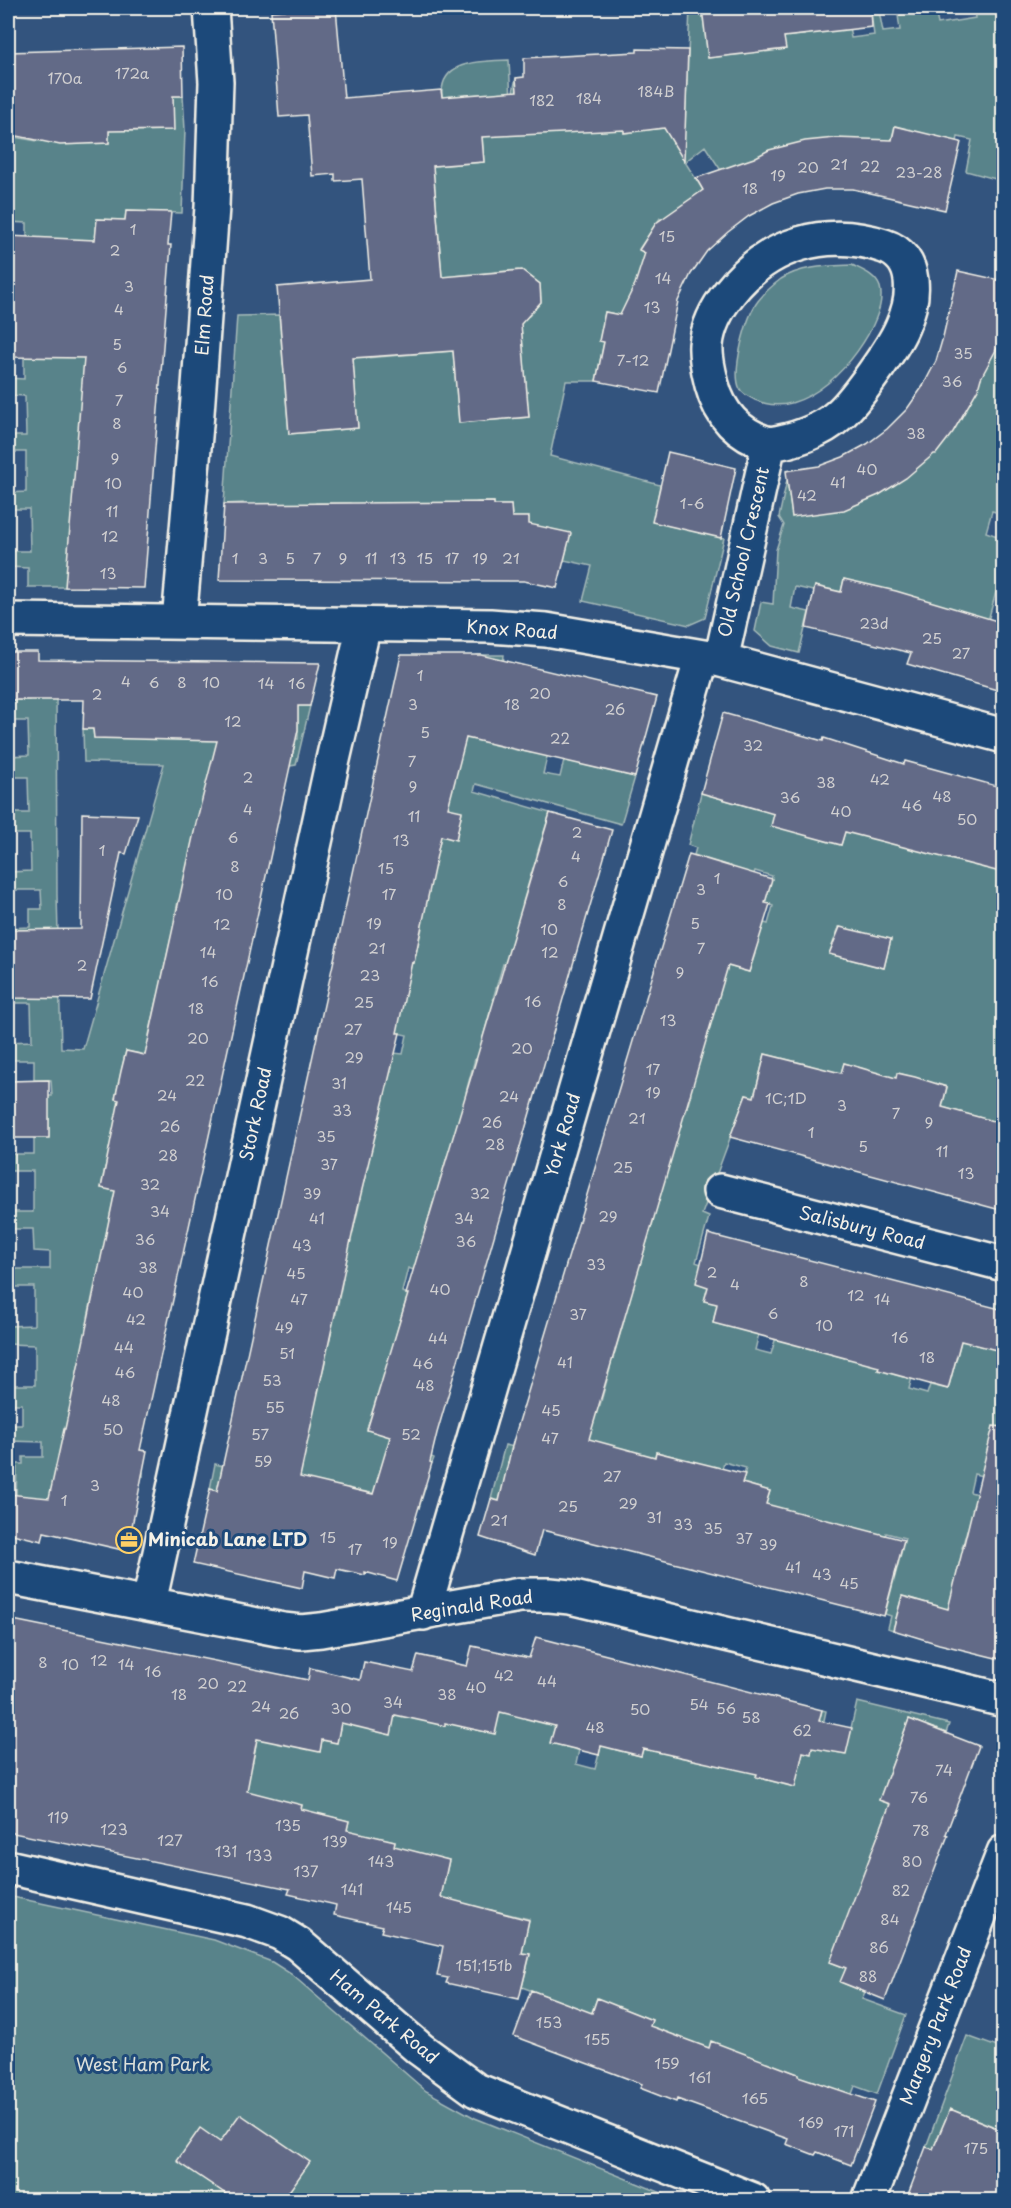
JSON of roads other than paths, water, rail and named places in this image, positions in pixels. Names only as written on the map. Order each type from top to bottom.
[{"type":"street","name":"Elm Road","points":[[179,622],[212,207],[216,82],[211,8]]},
{"type":"street","name":"Old School Crescent","points":[[836,238],[872,242],[888,247],[903,256],[908,263],[912,295],[902,327],[862,388],[839,416],[789,441],[769,444],[752,439],[736,427],[722,412],[713,389],[706,346],[710,326],[721,304],[743,276],[756,266],[773,254],[807,241],[836,238]]},
{"type":"street","name":"Old School Crescent","points":[[712,659],[769,444]]},
{"type":"street","name":"Knox Road","points":[[8,620],[490,626],[546,630],[712,659],[1004,736]]},
{"type":"street","name":"Stork Road","points":[[149,1603],[364,625]]},
{"type":"street","name":"York Road","points":[[423,1613],[712,659]]},
{"type":"street","name":"Salisbury Road","points":[[720,1191],[1004,1264]]},
{"type":"street","name":"Reginald Road","points":[[8,1577],[301,1632],[520,1595],[570,1597],[1004,1700]]},
{"type":"street","name":"Margery Park Road","points":[[869,2200],[1004,1852]]},
{"type":"street","name":"Ham Park Road","points":[[8,1867],[247,1921],[280,1933],[298,1944],[420,2049],[476,2090],[753,2200]]},
{"type":"place","name":"Minicab Lane LTD","points":[[129,1540]]},
{"type":"park label","name":"West Ham Park","points":[[143,2065]]}]
